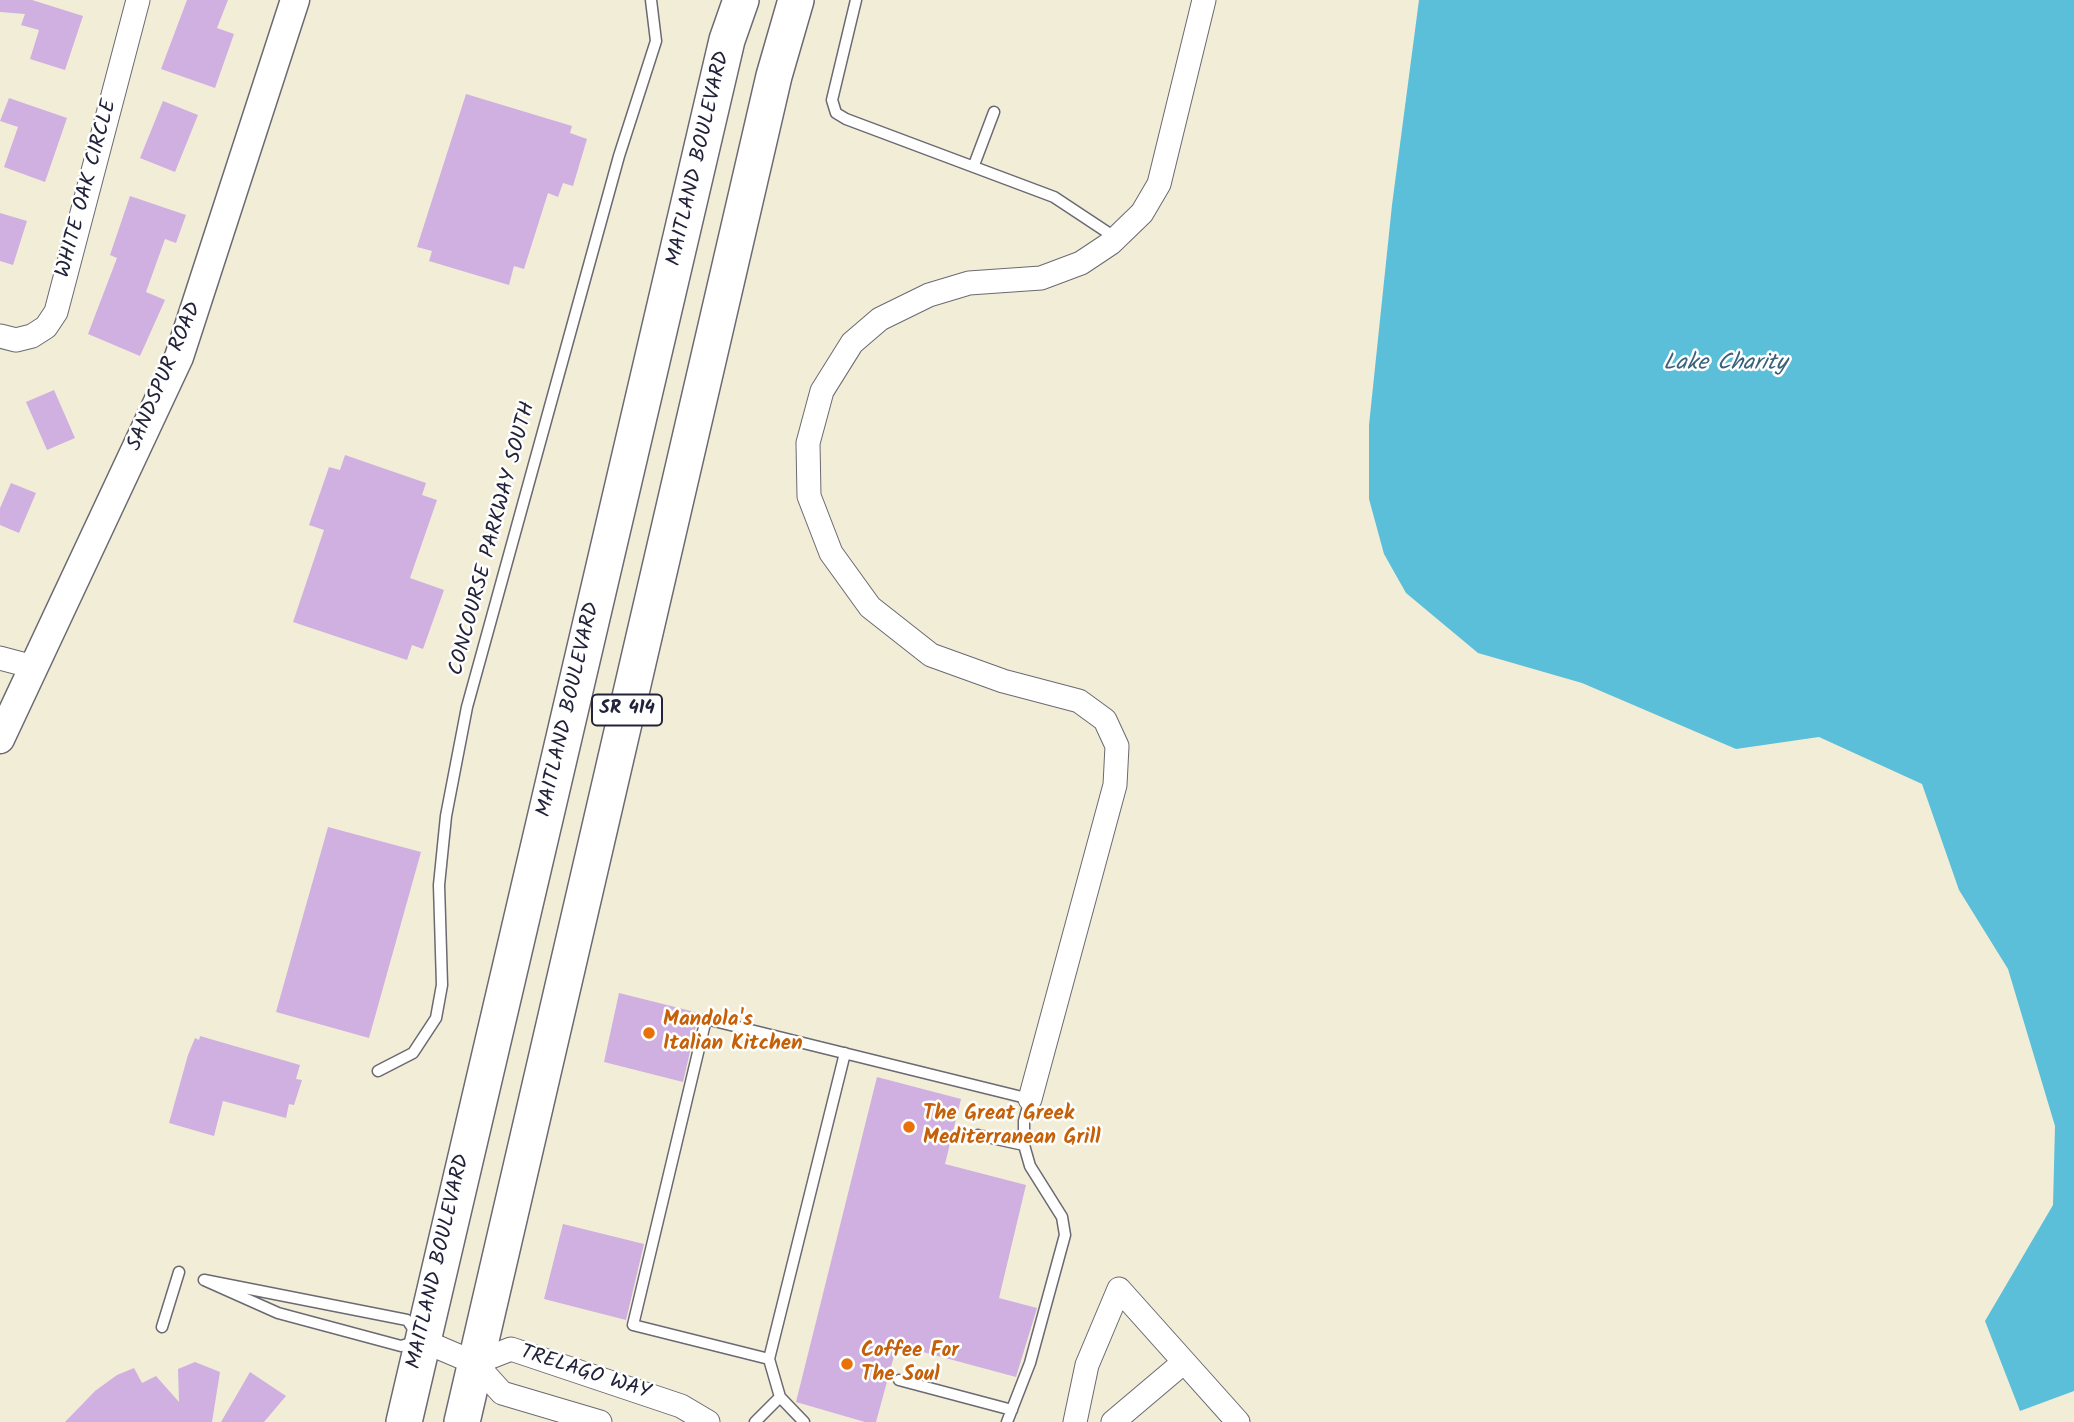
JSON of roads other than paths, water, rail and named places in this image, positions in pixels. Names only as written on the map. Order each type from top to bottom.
[{"type":"main road","name":"MAITLAND BOULEVARD","points":[[404,1422],[421,1340],[727,40],[741,0]]},
{"type":"main road","name":"SR 414","points":[[462,1422],[774,76],[796,0]]},
{"type":"street","name":"WHITE OAK CIRCLE","points":[[0,336],[16,340],[32,337],[46,327],[56,312],[138,0]]},
{"type":"street","name":"SANDSPUR ROAD","points":[[0,739],[179,357],[295,0]]},
{"type":"street","points":[[1030,1099],[1115,785],[1117,746],[1105,720],[1079,701],[1003,681],[931,655],[870,607],[831,554],[813,508],[809,496],[807,443],[822,391],[852,343],[880,319],[929,295],[969,284],[1041,278],[1081,263],[1116,238],[1142,213],[1159,184],[1204,0]]},
{"type":"street","points":[[0,658],[34,667]]},
{"type":"street","points":[[1075,1422],[1087,1365],[1119,1289],[1238,1422]]},
{"type":"street","points":[[421,1340],[475,1363]]},
{"type":"street","name":"TRELAGO WAY","points":[[600,1422],[502,1393],[475,1363],[511,1349],[681,1406],[708,1422]]},
{"type":"street","points":[[1113,1422],[1184,1362]]},
{"type":"lane","name":"CONCOURSE PARKWAY SOUTH","points":[[379,1071],[412,1053],[436,1018],[442,985],[439,885],[444,830],[467,707],[619,156],[656,41],[651,0]]},
{"type":"lane","points":[[856,0],[832,100],[836,113],[1054,197],[1116,238]]},
{"type":"lane","points":[[974,165],[994,113]]},
{"type":"lane","points":[[769,1359],[633,1325],[706,1019],[1030,1099],[1024,1121],[1024,1145],[1030,1166],[1062,1217],[1065,1235],[1030,1363],[1007,1422]]},
{"type":"lane","points":[[804,1422],[780,1397],[769,1359],[845,1053]]},
{"type":"lane","points":[[978,1135],[1024,1145]]},
{"type":"lane","points":[[162,1326],[179,1272]]},
{"type":"lane","points":[[204,1280],[407,1320],[421,1340],[401,1346],[278,1313],[204,1280]]},
{"type":"lane","points":[[900,1380],[1012,1410]]},
{"type":"lane","points":[[755,1422],[780,1397]]},
{"type":"water","name":"Lake Charity","points":[[1419,0],[2074,0],[2074,1391],[2020,1411],[1985,1321],[2053,1205],[2055,1126],[2008,969],[1959,890],[1922,784],[1819,737],[1736,749],[1582,683],[1478,653],[1406,593],[1384,554],[1369,499],[1369,425],[1392,205]]},
{"type":"place","name":"Mandola's Italian Kitchen","points":[[649,1033]]},
{"type":"place","name":"The Great Greek Mediterranean Grill","points":[[909,1127]]},
{"type":"place","name":"Coffee For The Soul","points":[[847,1364]]}]
